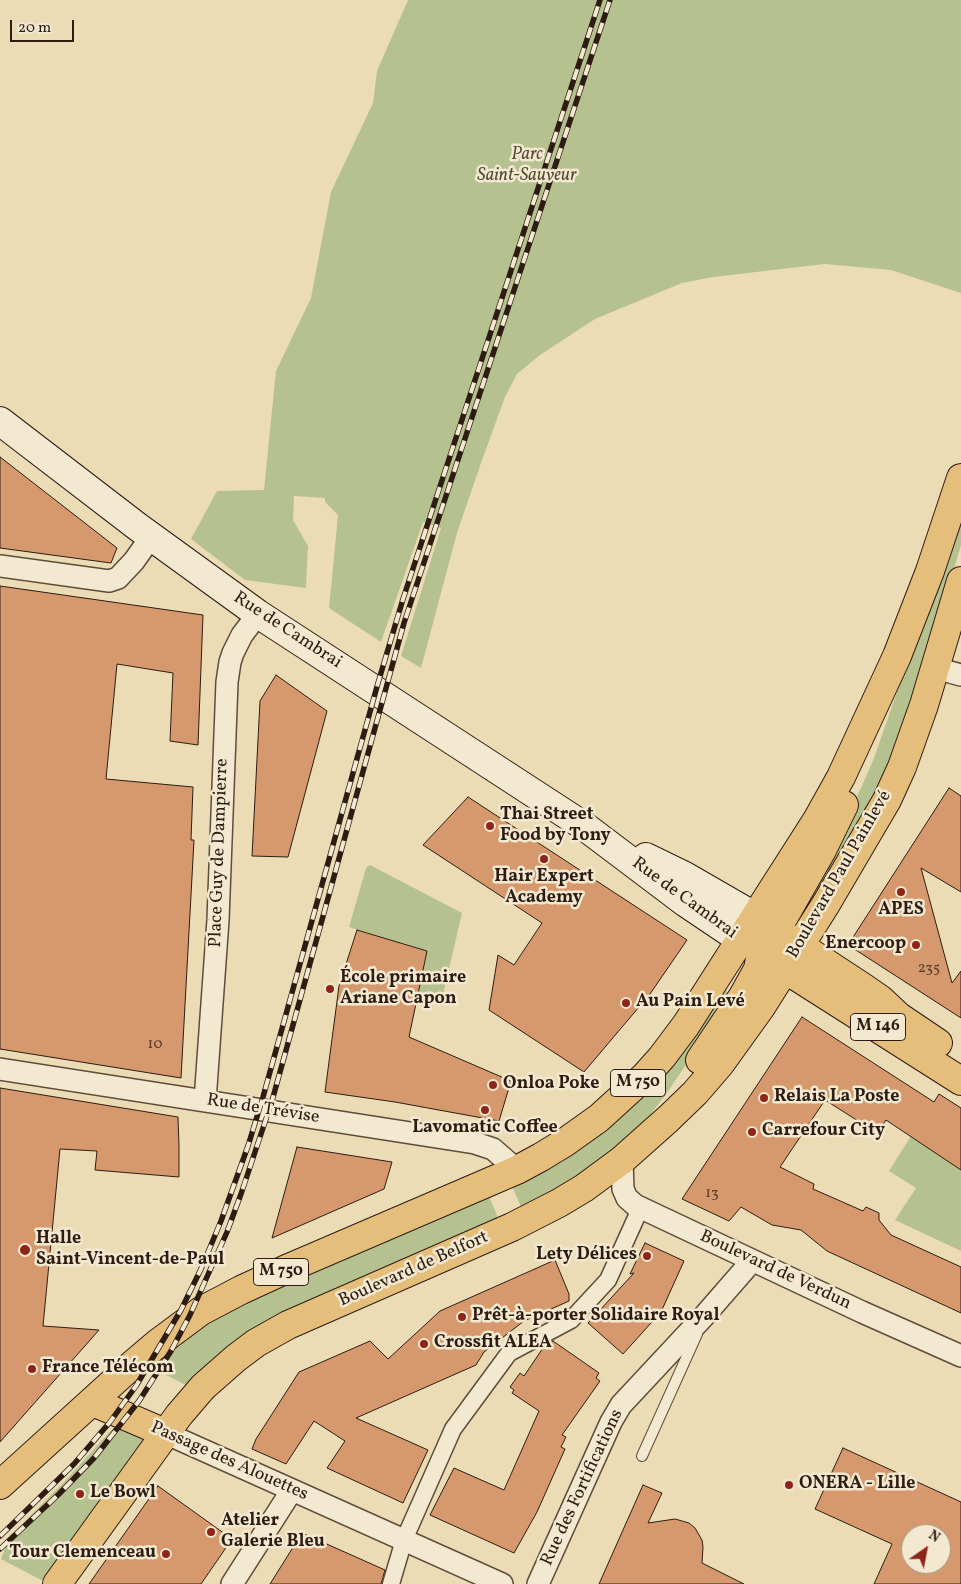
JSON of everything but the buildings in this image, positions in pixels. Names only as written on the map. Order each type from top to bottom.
[{"type":"main road","name":"Rue de Cambrai","points":[[0,420],[151,537],[258,614],[584,826],[686,903],[785,969]]},
{"type":"main road","points":[[756,917],[841,777],[897,656],[943,534],[961,478]]},
{"type":"main road","name":"Boulevard Paul Painlevé","points":[[785,969],[789,938],[858,851],[886,800],[912,741],[948,672],[961,581]]},
{"type":"main road","points":[[789,938],[786,911],[813,867],[832,830],[873,739],[885,704],[897,656]]},
{"type":"main road","name":"Rue de Cambrai","points":[[584,826],[685,876],[789,938]]},
{"type":"main road","name":"M 750","points":[[629,1153],[710,1046],[754,977],[752,947],[756,917]]},
{"type":"main road","name":"M 146","points":[[789,938],[880,1000],[913,1027],[961,1058]]},
{"type":"main road","name":"M 750","points":[[0,1485],[158,1343],[201,1311],[241,1290],[338,1246],[517,1170],[564,1144],[599,1118],[644,1076],[662,1057],[686,1025],[752,947]]},
{"type":"main road","name":"M 146","points":[[785,969],[881,1028],[961,1081]]},
{"type":"main road","name":"Boulevard de Belfort","points":[[57,1584],[165,1433],[193,1398],[236,1358],[271,1334],[288,1325],[512,1227],[567,1198],[629,1153],[695,1092],[720,1064],[761,1007],[785,969]]},
{"type":"main road","name":"Passage des Alouettes","points":[[93,1402],[165,1433]]},
{"type":"street","points":[[0,566],[110,581],[118,578],[134,561],[151,537]]},
{"type":"street","name":"Place Guy de Dampierre","points":[[205,1101],[218,920],[227,682],[233,653],[242,635],[258,614]]},
{"type":"street","name":"Rue de Trévise","points":[[0,1069],[476,1143],[493,1149],[517,1170]]},
{"type":"street","name":"Boulevard de Verdun","points":[[629,1153],[621,1174],[625,1194],[630,1202],[752,1261],[961,1356]]},
{"type":"street","points":[[391,1584],[404,1540],[454,1429],[509,1353],[571,1320],[608,1280],[640,1208]]},
{"type":"street","name":"Rue des Fortifications","points":[[538,1584],[616,1413],[630,1394],[705,1315],[752,1261]]},
{"type":"street","name":"Passage des Alouettes","points":[[165,1433],[502,1584]]},
{"type":"street","points":[[232,1584],[292,1490]]},
{"type":"lane","points":[[642,1456],[705,1315]]},
{"type":"green space","name":"Parc Saint-Sauveur","points":[[408,0],[961,0],[961,293],[891,270],[825,264],[713,277],[682,283],[595,319],[540,355],[517,374],[505,397],[457,533],[421,668],[401,656],[441,528],[423,522],[381,642],[329,608],[338,515],[325,502],[325,498],[294,496],[293,520],[308,546],[306,588],[245,580],[191,539],[217,491],[264,490],[276,371],[311,298],[331,192],[373,103],[377,71]]},
{"type":"green space","points":[[961,508],[961,545],[925,667],[890,765],[821,892],[810,885],[861,788],[874,758]]},
{"type":"green space","points":[[370,865],[462,913],[442,999],[417,1000],[427,951],[349,927],[366,868]]},
{"type":"green space","points":[[723,989],[733,996],[664,1097],[640,1128],[606,1158],[524,1214],[509,1179],[551,1160]]},
{"type":"green space","points":[[911,1136],[961,1170],[961,1251],[895,1220],[916,1188],[889,1171]]},
{"type":"green space","points":[[486,1189],[501,1225],[192,1388],[146,1365],[195,1323]]},
{"type":"green space","name":"Le Bowl","points":[[116,1425],[145,1438],[144,1447],[45,1582],[1,1559],[10,1536],[64,1482]]},
{"type":"railway","points":[[0,1536],[74,1464],[110,1422],[136,1386],[181,1310],[221,1221],[248,1146],[263,1097],[403,599],[600,0]]},
{"type":"railway","points":[[0,1549],[59,1494],[94,1458],[139,1401],[171,1351],[190,1315],[227,1232],[272,1101],[404,623],[610,0]]},
{"type":"place","name":"Thai Street Food by Tony","points":[[490,826]]},
{"type":"place","name":"Hair Expert Academy","points":[[544,859]]},
{"type":"place","name":"APES","points":[[901,892]]},
{"type":"place","name":"Enercoop","points":[[916,945]]},
{"type":"place","name":"École primaire Ariane Capon","points":[[330,989]]},
{"type":"place","name":"Au Pain Levé","points":[[626,1003]]},
{"type":"place","name":"Onloa Poke","points":[[493,1085]]},
{"type":"place","name":"Relais La Poste","points":[[764,1098]]},
{"type":"place","name":"Lavomatic Coffee","points":[[485,1110]]},
{"type":"place","name":"Carrefour City","points":[[752,1132]]},
{"type":"place","name":"Halle Saint-Vincent-de-Paul","points":[[25,1250]]},
{"type":"place","name":"Lety Délices","points":[[647,1256]]},
{"type":"place","name":"Prêt-à-porter Solidaire Royal","points":[[462,1317]]},
{"type":"place","name":"Crossfit ALEA","points":[[424,1344]]},
{"type":"place","name":"France Télécom","points":[[32,1369]]},
{"type":"place","name":"ONERA - Lille","points":[[789,1485]]},
{"type":"place","name":"Le Bowl","points":[[80,1494]]},
{"type":"place","name":"Atelier Galerie Bleu","points":[[211,1532]]},
{"type":"place","name":"Tour Clemenceau","points":[[166,1554]]}]
